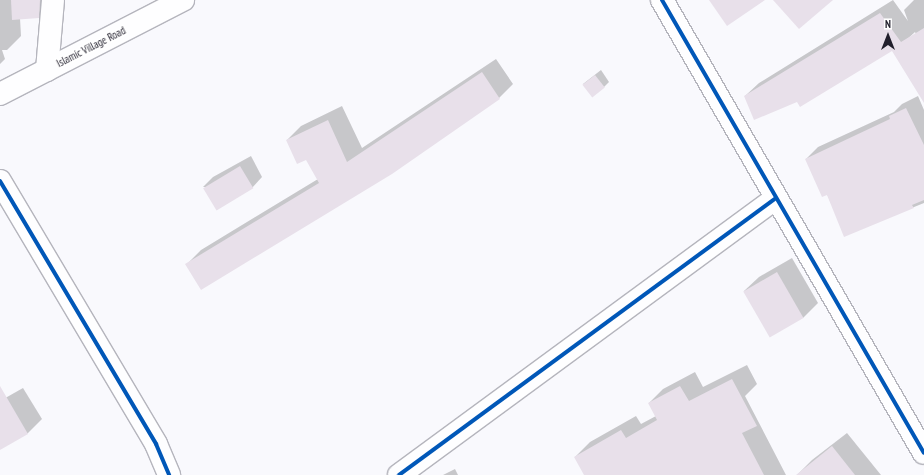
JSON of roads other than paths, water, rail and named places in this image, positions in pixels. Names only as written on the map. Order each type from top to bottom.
[{"type":"street","points":[[47,70],[53,0]]},
{"type":"street","name":"Islamic Village Road","points":[[0,94],[183,0]]},
{"type":"street","points":[[662,0],[775,199],[924,453]]},
{"type":"street","points":[[0,181],[156,444],[169,475]]},
{"type":"street","points":[[399,475],[775,199]]}]
